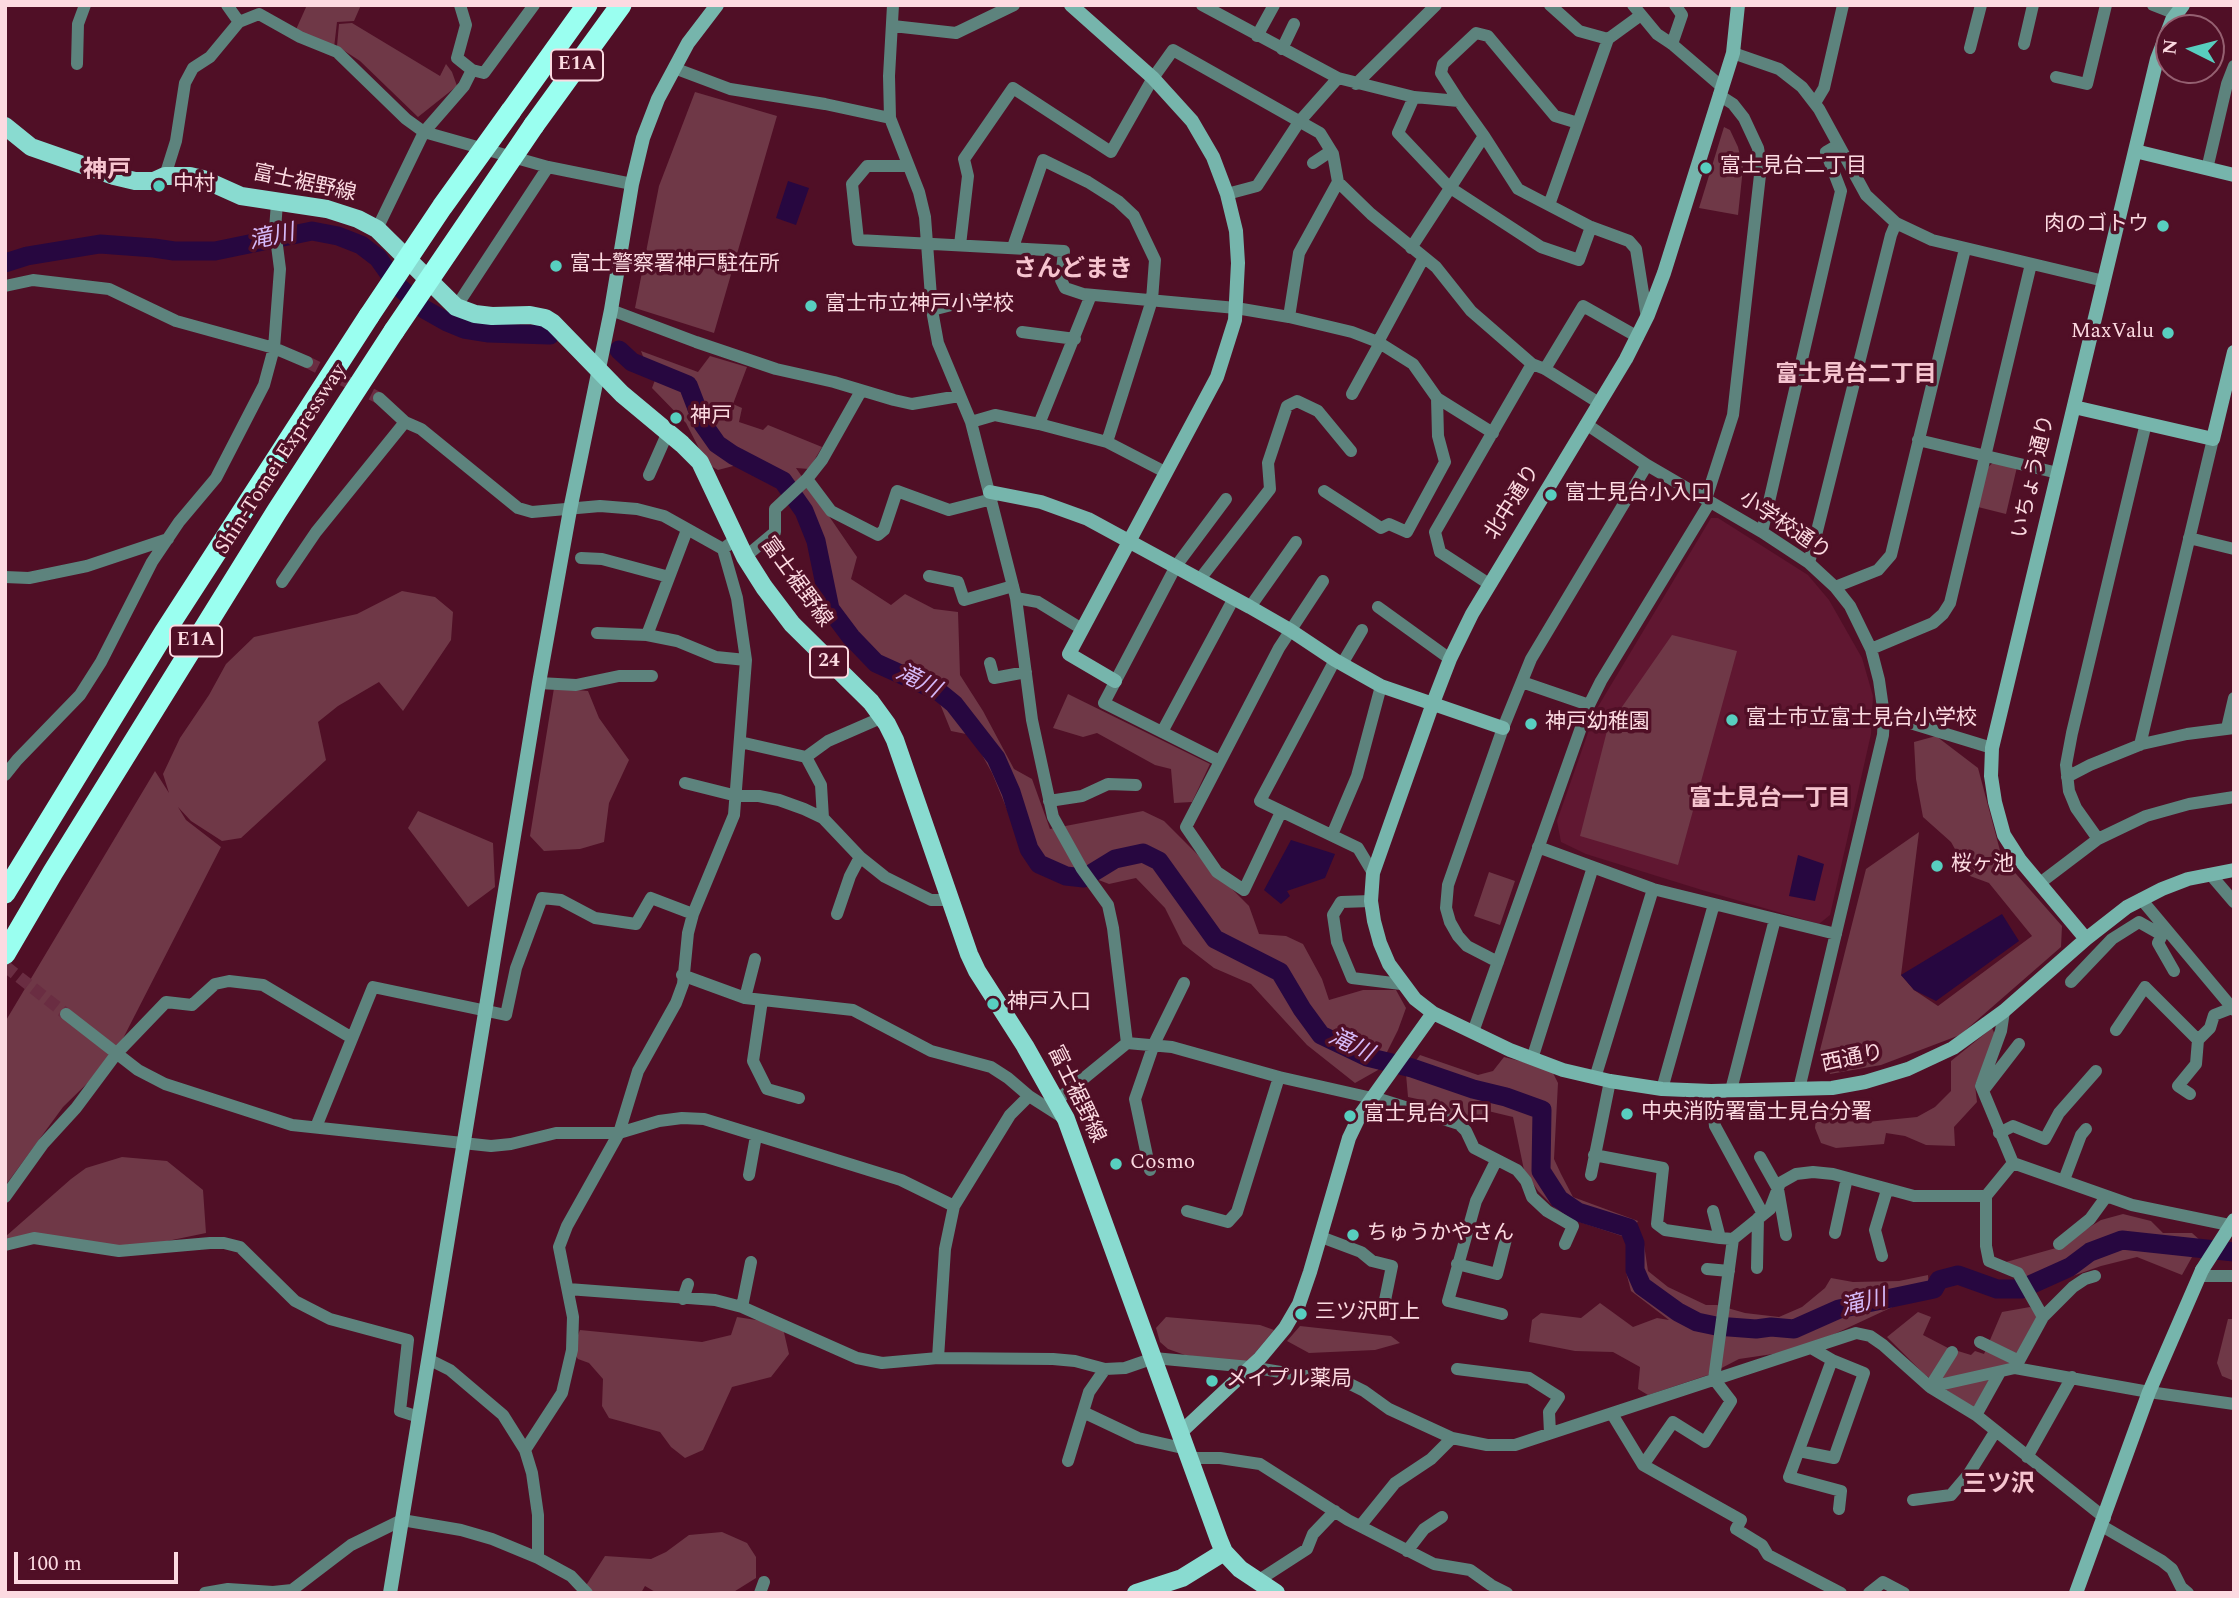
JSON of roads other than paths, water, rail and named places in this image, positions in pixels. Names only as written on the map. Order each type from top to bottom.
[{"type":"highway","name":"Shin-Tomei Expressway","points":[[5,893],[164,633],[369,316],[442,207],[587,5]]},
{"type":"highway","name":"Shin-Tomei Expressway","points":[[5,954],[52,872],[277,510],[534,125],[621,5]]},
{"type":"main road","name":"富士裾野線","points":[[5,126],[32,147],[114,176],[135,181],[153,181],[165,176],[190,176],[241,196],[327,209],[358,219],[377,229],[456,307],[475,314],[492,316],[530,315],[553,323],[622,394],[700,462],[730,544],[746,557],[764,587],[792,624],[871,702],[895,740],[949,900],[977,971],[1025,1046],[1066,1119],[1224,1552],[1256,1582],[1276,1593]]},
{"type":"main road","points":[[1136,1593],[1182,1578],[1224,1552]]},
{"type":"street","points":[[227,5],[239,22]]},
{"type":"street","points":[[460,5],[466,25],[457,58],[472,70],[484,73],[534,5]]},
{"type":"street","points":[[390,1593],[539,683],[570,510],[611,310],[632,184],[643,138],[658,99],[688,43],[718,5]]},
{"type":"street","points":[[893,5],[888,87],[890,118],[919,192],[928,244],[932,310],[938,343],[971,422],[1015,592],[1032,720],[1049,801],[1059,831],[1094,888],[1108,905],[1127,1043]]},
{"type":"street","points":[[893,26],[956,33],[987,11],[1014,5]]},
{"type":"street","points":[[1071,5],[1153,78],[1192,121],[1213,157],[1227,194],[1236,231],[1236,308],[1226,354],[1217,377],[1069,654],[1115,681]]},
{"type":"street","points":[[1202,5],[1218,9],[1257,36],[1338,78],[1414,97],[1460,101]]},
{"type":"street","points":[[1257,36],[1273,5]]},
{"type":"street","points":[[1356,84],[1436,5]]},
{"type":"street","points":[[1550,5],[1579,31],[1608,39]]},
{"type":"street","points":[[1672,44],[1682,15],[1675,5]]},
{"type":"street","name":"北中通り","points":[[1433,1013],[1401,984],[1380,943],[1371,901],[1373,873],[1450,659],[1489,584],[1586,425],[1647,318],[1664,273],[1733,53],[1738,5]]},
{"type":"street","points":[[1815,103],[1824,88],[1843,5]]},
{"type":"street","points":[[1970,48],[1981,5]]},
{"type":"street","points":[[2024,44],[2033,5]]},
{"type":"street","points":[[2056,77],[2087,84],[2106,5]]},
{"type":"street","points":[[2153,5],[2180,9]]},
{"type":"street","points":[[77,64],[78,24],[82,6]]},
{"type":"street","name":"いちょう通り","points":[[2086,939],[2020,860],[2004,835],[1991,776],[1992,748],[2160,48],[2180,9]]},
{"type":"street","points":[[1473,1032],[1589,705],[1708,500],[1733,415],[1761,166],[1758,148],[1744,118],[1733,104],[1672,44],[1657,34],[1637,10],[1608,39],[1549,205]]},
{"type":"street","points":[[165,176],[176,141],[185,83],[193,68],[210,57],[239,22],[259,15],[300,37],[337,52],[406,119],[424,132],[548,167],[632,184]]},
{"type":"street","points":[[1282,49],[1294,24]]},
{"type":"street","points":[[1578,123],[1555,116],[1488,36],[1476,33],[1443,64],[1441,73],[1518,189],[1591,228],[1629,241],[1636,249],[1647,318]]},
{"type":"street","points":[[960,245],[968,176],[964,159],[1013,88],[1111,152],[1172,50],[1320,133],[1331,151],[1338,182],[1371,214],[1436,267],[1472,311],[1532,364],[1545,369],[1599,403]]},
{"type":"street","points":[[1733,53],[1779,69],[1802,87],[1815,103],[1866,195],[1896,223],[1918,235],[1965,249],[2104,281]]},
{"type":"street","points":[[2207,169],[2227,84],[2234,66]]},
{"type":"street","points":[[674,68],[730,89],[890,118]]},
{"type":"street","points":[[377,229],[424,132],[464,86],[472,70]]},
{"type":"street","points":[[1227,194],[1257,186],[1299,122],[1338,78]]},
{"type":"street","points":[[1414,97],[1398,133],[1449,187],[1541,247],[1579,261],[1591,228]]},
{"type":"street","points":[[1411,248],[1485,136]]},
{"type":"street","points":[[1762,532],[1842,191],[1826,152],[1838,145]]},
{"type":"street","points":[[1313,163],[1331,151]]},
{"type":"street","points":[[2135,151],[2234,175]]},
{"type":"street","points":[[1013,247],[1043,160],[1088,182],[1118,201],[1134,216],[1155,260],[1152,300],[1107,442]]},
{"type":"street","points":[[907,166],[867,166],[852,184],[858,240],[1064,251],[1061,280],[1065,288],[1091,295],[1236,308],[1290,317],[1352,332],[1379,342],[1413,364],[1437,398],[1493,433]]},
{"type":"street","points":[[456,307],[548,167]]},
{"type":"street","points":[[1290,317],[1299,253],[1338,182]]},
{"type":"street","points":[[5,775],[80,695],[101,662],[152,562],[216,478],[264,384],[274,348],[280,269],[275,230],[277,202]]},
{"type":"street","points":[[1810,564],[1896,223]]},
{"type":"street","points":[[1835,587],[1878,570],[1891,555],[1965,249]]},
{"type":"street","points":[[1352,394],[1423,258]]},
{"type":"street","points":[[1871,649],[1933,623],[1951,603],[2031,264]]},
{"type":"street","points":[[5,286],[33,280],[109,289],[176,321],[274,348],[307,362]]},
{"type":"street","points":[[1039,424],[1091,295]]},
{"type":"street","points":[[932,310],[971,300],[992,304]]},
{"type":"street","points":[[1545,369],[1583,306],[1638,337]]},
{"type":"street","points":[[611,310],[776,369],[912,404],[960,396]]},
{"type":"street","points":[[1022,332],[1075,338]]},
{"type":"street","points":[[2140,745],[2233,355]]},
{"type":"street","points":[[1489,584],[1440,552],[1435,532],[1532,364]]},
{"type":"street","points":[[746,557],[775,532],[775,509],[807,479],[822,460],[861,391]]},
{"type":"street","points":[[379,398],[405,422],[421,429],[518,508],[532,512],[600,506],[637,509],[664,516],[687,530],[730,544],[746,660],[737,796],[727,835],[693,914],[688,933],[683,984],[676,1003],[638,1071],[619,1133],[567,1226],[559,1247],[573,1317],[572,1350],[562,1393],[525,1450]]},
{"type":"street","points":[[1324,491],[1381,528],[1389,524],[1406,532],[1445,462],[1438,436],[1437,398]]},
{"type":"street","points":[[1200,579],[1270,489],[1268,463],[1287,406],[1297,401],[1318,411],[1351,451]]},
{"type":"street","points":[[2074,407],[2213,439]]},
{"type":"street","points":[[971,422],[995,415],[1039,424],[1107,442],[1165,472]]},
{"type":"street","points":[[282,582],[316,532],[405,422]]},
{"type":"street","points":[[2098,839],[2076,808],[2066,765],[2146,423]]},
{"type":"street","name":"小学校通り","points":[[1586,425],[1810,564],[1835,587],[1850,606],[1871,649],[1884,715],[1879,756],[1800,1090]]},
{"type":"street","points":[[649,475],[668,432]]},
{"type":"street","points":[[1919,440],[2058,473]]},
{"type":"street","points":[[1498,962],[1467,947],[1458,936],[1450,922],[1446,895],[1448,885],[1503,727],[1531,659],[1647,465]]},
{"type":"street","points":[[807,479],[831,511],[878,535],[884,530],[897,491],[949,510],[991,496],[1041,502],[1088,519],[1200,579],[1290,629],[1338,662],[1381,685],[1503,727]]},
{"type":"street","points":[[1220,761],[1104,703],[1175,566],[1226,499]]},
{"type":"street","points":[[647,635],[687,530]]},
{"type":"street","points":[[2189,538],[2234,549]]},
{"type":"street","points":[[5,577],[29,578],[87,566],[168,539]]},
{"type":"street","points":[[1250,607],[1296,542]]},
{"type":"street","points":[[581,558],[602,559],[669,577]]},
{"type":"street","points":[[929,576],[958,582],[964,600],[1015,592],[1038,602],[1082,629]]},
{"type":"street","points":[[1281,812],[1244,890],[1217,872],[1186,827],[1290,629],[1323,581]]},
{"type":"street","points":[[1162,732],[1234,598]]},
{"type":"street","points":[[1378,607],[1450,659]]},
{"type":"street","points":[[1362,630],[1338,662],[1260,801],[1358,848],[1373,873]]},
{"type":"street","points":[[597,633],[647,635],[677,641],[716,657],[746,660]]},
{"type":"street","points":[[989,663],[994,678],[1026,672]]},
{"type":"street","points":[[539,683],[576,685],[619,676],[652,677]]},
{"type":"street","points":[[1522,682],[1589,705]]},
{"type":"street","points":[[1332,835],[1357,776],[1381,685]]},
{"type":"street","points":[[2067,777],[2098,761],[2140,745],[2230,728],[2234,698]]},
{"type":"street","points":[[1884,715],[1992,748]]},
{"type":"street","points":[[806,757],[828,741],[883,718]]},
{"type":"street","points":[[740,741],[806,757],[821,785],[823,818]]},
{"type":"street","points":[[685,783],[737,796],[760,796],[779,800],[823,818],[860,858],[885,877],[908,891],[931,900],[949,900]]},
{"type":"street","points":[[1049,801],[1082,796],[1108,784],[1136,785]]},
{"type":"street","points":[[2040,883],[2098,839],[2163,810],[2234,797]]},
{"type":"street","points":[[1538,846],[1653,889],[1836,934]]},
{"type":"street","points":[[837,914],[849,876],[860,858]]},
{"type":"street","points":[[1532,1059],[1593,867]]},
{"type":"street","name":"西通り","points":[[1433,1013],[1555,1068],[1603,1079],[1662,1089],[1711,1091],[1832,1088],[1865,1082],[1908,1069],[1953,1048],[2004,1011],[2127,907],[2188,879],[2234,870]]},
{"type":"street","points":[[2210,874],[2234,902]]},
{"type":"street","points":[[1591,1175],[1603,1079],[1653,889]]},
{"type":"street","points":[[316,1127],[373,987],[506,1015],[516,968],[542,898],[561,900],[595,918],[636,924],[651,898],[693,914]]},
{"type":"street","points":[[2141,899],[2164,933],[2233,1009],[2214,1015],[2210,1028],[2197,1040],[2196,1064],[2178,1086],[2190,1094]]},
{"type":"street","points":[[1371,901],[1341,902],[1332,915],[1337,942],[1352,978],[1401,984]]},
{"type":"street","points":[[1662,1089],[1714,904]]},
{"type":"street","points":[[1731,1090],[1775,919]]},
{"type":"street","points":[[2071,982],[2112,939],[2139,922],[2164,933]]},
{"type":"street","points":[[2164,933],[2158,943],[2174,971]]},
{"type":"street","points":[[746,998],[755,959]]},
{"type":"street","points":[[682,975],[746,998],[853,1010],[931,1051],[991,1067],[1029,1097],[1066,1119]]},
{"type":"street","points":[[5,1197],[43,1143],[76,1108],[117,1054],[166,1002],[192,1005],[215,984],[229,981],[263,985],[352,1038]]},
{"type":"street","points":[[1150,1170],[1135,1099],[1154,1044],[1184,983]]},
{"type":"street","points":[[2116,1031],[2146,987],[2197,1040]]},
{"type":"street","points":[[762,1000],[753,1061],[767,1089],[799,1098]]},
{"type":"street","points":[[2004,1011],[2001,1031],[1980,1086],[2013,1163],[2106,1197],[2234,1226]]},
{"type":"street","points":[[1186,1446],[1285,1328],[1298,1304],[1321,1237],[1349,1138],[1374,1095],[1433,1013]]},
{"type":"street","points":[[66,1014],[138,1070],[165,1084],[276,1121],[491,1146],[512,1144],[556,1133],[619,1133],[659,1121],[704,1119],[901,1180],[954,1206]]},
{"type":"street","points":[[1056,1101],[1127,1043],[1154,1044],[1198,1053],[1279,1077],[1374,1095],[1459,1124],[1466,1131],[1474,1148],[1517,1170],[1526,1181],[1532,1197],[1547,1211],[1573,1226],[1565,1244]]},
{"type":"street","points":[[1982,1091],[2019,1045]]},
{"type":"street","points":[[1999,1133],[2013,1126],[2045,1139],[2059,1113],[2096,1071]]},
{"type":"street","points":[[1187,1211],[1228,1222],[1237,1212],[1279,1077]]},
{"type":"street","points":[[1711,1091],[1715,1126],[1760,1216],[1757,1268]]},
{"type":"street","points":[[938,1358],[945,1249],[954,1206],[1010,1115],[1029,1097]]},
{"type":"street","points":[[2064,1180],[2081,1135],[2086,1129]]},
{"type":"street","points":[[749,1175],[756,1136]]},
{"type":"street","points":[[1594,1155],[1663,1168],[1657,1224],[1665,1230],[1727,1239],[1770,1209],[1780,1183],[1796,1174],[1833,1174],[1914,1196],[1986,1196]]},
{"type":"street","points":[[1760,1157],[1778,1189],[1786,1235]]},
{"type":"street","points":[[1496,1161],[1476,1201],[1448,1300],[1502,1314]]},
{"type":"street","points":[[2013,1163],[1986,1196],[1986,1246],[1989,1261],[2018,1273],[2040,1311]]},
{"type":"street","points":[[1835,1233],[1847,1178]]},
{"type":"street","points":[[1882,1256],[1875,1230],[1887,1190]]},
{"type":"street","points":[[2059,1244],[2090,1219],[2106,1197]]},
{"type":"street","points":[[1643,1465],[1673,1422],[1705,1441],[1731,1401],[1714,1380],[1729,1271],[1727,1239],[1713,1211]]},
{"type":"street","points":[[2076,1593],[2149,1392],[2200,1273],[2234,1220]]},
{"type":"street","points":[[1321,1237],[1361,1252],[1372,1261],[1392,1266],[1383,1310]]},
{"type":"street","points":[[5,1245],[33,1238],[120,1251],[210,1243],[240,1247],[295,1301],[330,1319],[408,1339],[400,1411],[419,1417]]},
{"type":"street","points":[[1457,1264],[1497,1274],[1506,1240]]},
{"type":"street","points":[[741,1307],[751,1262]]},
{"type":"street","points":[[1707,1269],[1729,1271]]},
{"type":"street","points":[[2200,1273],[2234,1276]]},
{"type":"street","points":[[1930,1387],[2000,1372],[2017,1364],[2040,1311],[2084,1279],[2095,1276]]},
{"type":"street","points":[[683,1299],[688,1284]]},
{"type":"street","points":[[568,1289],[715,1300],[741,1307],[857,1358],[882,1363],[938,1358],[1075,1361],[1105,1369],[1125,1367],[1154,1358],[1250,1367],[1348,1383],[1389,1409],[1452,1438],[1487,1445],[1515,1445],[1856,1333],[1870,1336],[1930,1387],[1976,1415],[2103,1522],[2162,1560],[2172,1569],[2181,1587],[2188,1593]]},
{"type":"street","points":[[1980,1342],[2017,1364],[2149,1392],[2234,1404]]},
{"type":"street","points":[[1799,1451],[1834,1458],[1864,1373],[1813,1349]]},
{"type":"street","points":[[1930,1387],[1952,1352]]},
{"type":"street","points":[[430,1360],[450,1370],[503,1415],[525,1450],[532,1473],[538,1515],[538,1558]]},
{"type":"street","points":[[1832,1360],[1789,1477],[1841,1492],[1839,1510]]},
{"type":"street","points":[[1068,1461],[1089,1392],[1105,1369]]},
{"type":"street","points":[[1457,1369],[1530,1378],[1559,1397],[1549,1412],[1550,1433]]},
{"type":"street","points":[[1976,1415],[2000,1372]]},
{"type":"street","points":[[2027,1457],[2072,1377]]},
{"type":"street","points":[[1083,1412],[1138,1438],[1186,1446],[1220,1458],[1260,1464],[1348,1520],[1407,1551],[1434,1564],[1469,1570],[1489,1589],[1507,1593]]},
{"type":"street","points":[[1612,1414],[1643,1465],[1741,1520],[1736,1529],[1762,1545],[1768,1555],[1841,1593]]},
{"type":"street","points":[[1913,1500],[1951,1495],[1968,1475],[1995,1432]]},
{"type":"street","points":[[1361,1525],[1395,1483],[1432,1459],[1452,1438]]},
{"type":"street","points":[[1256,1582],[1307,1549],[1313,1534],[1335,1511]]},
{"type":"street","points":[[1407,1551],[1424,1529],[1441,1517]]},
{"type":"street","points":[[205,1593],[228,1589],[273,1592],[292,1590],[351,1545],[402,1520],[461,1530],[492,1539],[538,1558],[571,1576],[587,1593]]},
{"type":"street","points":[[1869,1593],[1883,1582],[1904,1593]]},
{"type":"waterway","name":"滝川","points":[[5,263],[27,256],[100,244],[174,251],[215,251],[312,231],[338,236],[361,245],[378,258],[398,286],[424,309],[447,322],[464,329],[489,333],[550,335]]},
{"type":"waterway","name":"滝川","points":[[619,350],[632,362],[688,385],[703,424],[717,444],[783,481],[804,511],[816,541],[830,609],[851,637],[876,663],[938,691],[954,704],[996,758],[1011,792],[1029,849],[1039,864],[1066,876],[1084,878],[1115,859],[1143,853],[1159,861],[1215,939],[1280,972],[1321,1035],[1367,1057],[1412,1068],[1542,1110],[1541,1171],[1559,1199],[1578,1212],[1629,1228],[1635,1243],[1635,1270],[1642,1286],[1678,1312],[1697,1322],[1716,1326],[1794,1329],[1839,1309],[1934,1289],[1939,1280],[1958,1275],[1997,1289],[2021,1289],[2070,1267],[2090,1252],[2122,1240],[2234,1252]]},
{"type":"tunnel","points":[[307,362],[379,398]]},
{"type":"tunnel","points":[[5,966],[66,1014]]},
{"type":"place","name":"富士見台二丁目","points":[[1706,168]]},
{"type":"place","name":"中村","points":[[159,186]]},
{"type":"place","name":"肉のゴトウ","points":[[2163,226]]},
{"type":"place","name":"富士警察署神戸駐在所","points":[[556,266]]},
{"type":"place","name":"富士市立神戸小学校","points":[[811,306]]},
{"type":"place","name":"MaxValu","points":[[2168,333]]},
{"type":"place","name":"神戸","points":[[676,418]]},
{"type":"place","name":"富士見台小入口","points":[[1551,495]]},
{"type":"place","name":"富士市立富士見台小学校","points":[[1732,720]]},
{"type":"place","name":"神戸幼稚園","points":[[1531,724]]},
{"type":"place","name":"桜ヶ池","points":[[1937,866]]},
{"type":"place","name":"神戸入口","points":[[993,1004]]},
{"type":"place","name":"中央消防署富士見台分署","points":[[1627,1114]]},
{"type":"place","name":"富士見台入口","points":[[1350,1116]]},
{"type":"place","name":"Cosmo","points":[[1116,1164]]},
{"type":"place","name":"ちゅうかやさん","points":[[1353,1235]]},
{"type":"place","name":"三ツ沢町上","points":[[1301,1314]]},
{"type":"place","name":"メイプル薬局","points":[[1212,1381]]},
{"type":"district","name":"神戸","points":[[107,172]]},
{"type":"district","name":"さんどまき","points":[[1073,271]]},
{"type":"district","name":"富士見台二丁目","points":[[1856,376]]},
{"type":"district","name":"富士見台一丁目","points":[[1770,800]]},
{"type":"district","name":"三ツ沢","points":[[1999,1486]]}]
